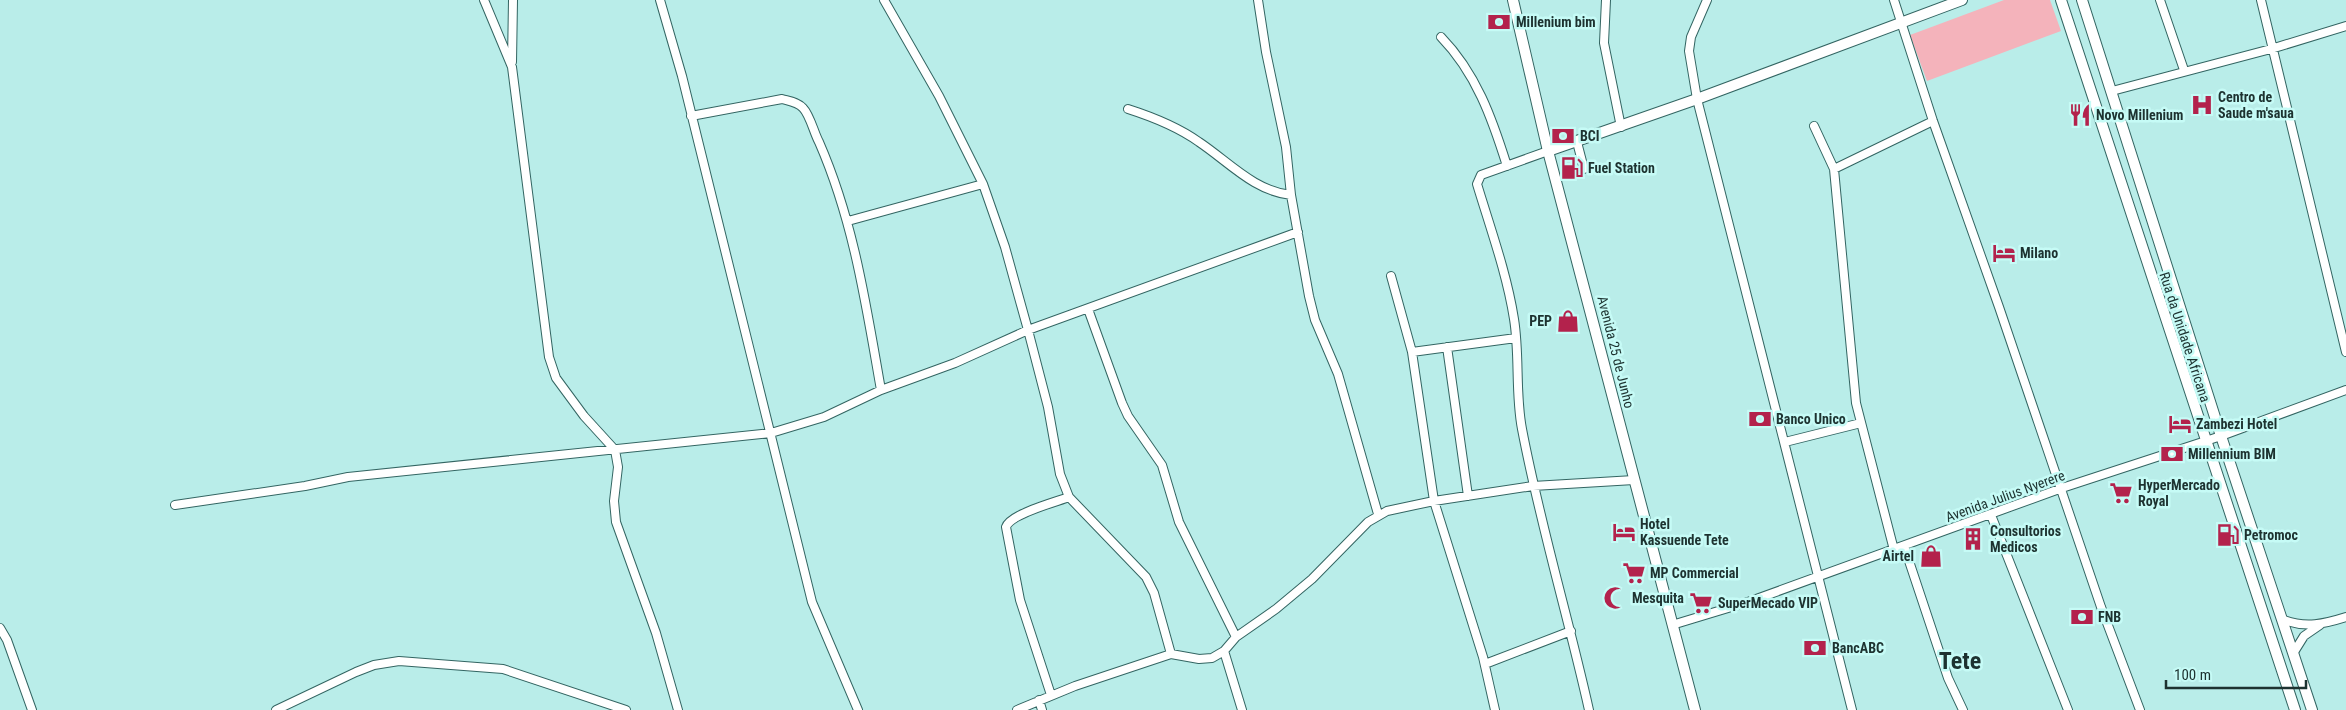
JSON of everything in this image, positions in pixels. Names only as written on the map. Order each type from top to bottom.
[{"type":"street","points":[[484,0],[512,66]]},
{"type":"street","points":[[513,0],[512,66],[549,357],[556,378],[584,416],[615,450],[618,467],[614,502],[616,522],[656,633],[678,710]]},
{"type":"street","points":[[660,0],[691,116],[812,602],[858,710]]},
{"type":"street","points":[[884,0],[939,96],[983,184],[1005,247],[1028,330],[1048,407],[1060,474],[1069,497],[1146,577],[1154,593],[1171,654]]},
{"type":"street","points":[[1258,0],[1266,52],[1286,148],[1291,195],[1315,320],[1338,374],[1378,514]]},
{"type":"street","name":"Avenida 25 de Junho","points":[[1513,0],[1548,151],[1695,710]]},
{"type":"street","points":[[1606,0],[1604,43],[1621,127]]},
{"type":"street","points":[[1707,0],[1691,37],[1689,51],[1697,99],[1820,576],[1852,710]]},
{"type":"street","points":[[1894,0],[1933,122],[2102,607],[2140,710]]},
{"type":"street","points":[[1589,710],[1571,631],[1533,486],[1518,410],[1516,338],[1510,298],[1477,184],[1481,175],[1621,127],[1902,24],[1962,0]]},
{"type":"street","name":"Rua da Unidade Africana","points":[[2061,0],[2205,441],[2273,640],[2294,710]]},
{"type":"street","name":"Rua da Unidade Africana","points":[[2082,0],[2221,436],[2284,620],[2312,710]]},
{"type":"street","points":[[2160,0],[2184,70]]},
{"type":"street","points":[[2261,0],[2271,48],[2346,352]]},
{"type":"street","points":[[2112,91],[2346,26]]},
{"type":"street","points":[[1441,37],[1464,63],[1480,92],[1493,121],[1507,166]]},
{"type":"street","points":[[691,116],[782,99],[804,108],[830,168],[848,220],[870,321],[881,390]]},
{"type":"street","points":[[1128,109],[1148,115],[1198,141],[1246,178],[1274,194],[1291,195]]},
{"type":"street","points":[[1834,169],[1933,122]]},
{"type":"street","points":[[1814,126],[1834,169],[1848,340],[1856,403],[1894,550]]},
{"type":"street","points":[[1577,142],[1584,169]]},
{"type":"street","points":[[848,220],[983,184]]},
{"type":"street","points":[[175,505],[305,486],[348,477],[771,433],[824,417],[881,390],[955,363],[1028,330],[1298,232]]},
{"type":"street","points":[[1391,276],[1412,352],[1434,501],[1485,664],[1495,710]]},
{"type":"street","points":[[1088,309],[1122,403],[1128,416],[1162,465],[1178,522],[1236,637]]},
{"type":"street","points":[[1412,352],[1516,338]]},
{"type":"street","points":[[1447,347],[1468,496]]},
{"type":"street","name":"Avenida Julius Nyerere","points":[[1672,625],[1748,602],[2062,488],[2221,436],[2346,390]]},
{"type":"street","points":[[1785,442],[1861,423]]},
{"type":"street","points":[[1018,710],[1051,695],[1171,654],[1199,659],[1212,658],[1224,651],[1236,637],[1294,595],[1378,514],[1434,501],[1533,486],[1634,480]]},
{"type":"street","points":[[1051,695],[1020,600],[1006,527],[1007,523],[1020,515],[1069,497]]},
{"type":"street","points":[[1991,515],[2068,710]]},
{"type":"street","points":[[1904,546],[1948,678],[1963,710]]},
{"type":"street","points":[[2284,620],[2302,626],[2320,625],[2346,617]]},
{"type":"street","points":[[2294,652],[2304,636],[2320,625]]},
{"type":"street","points":[[0,628],[7,640],[32,710]]},
{"type":"street","points":[[1485,664],[1571,631]]},
{"type":"street","points":[[1224,651],[1242,710]]},
{"type":"street","points":[[276,710],[356,672],[374,665],[399,661],[503,669],[626,710]]},
{"type":"street","points":[[1038,700],[1042,710]]},
{"type":"shaded area","points":[[2004,0],[2050,0],[2061,31],[1927,81],[1910,35]]},
{"type":"place","name":"Millenium bim","points":[[1499,22]]},
{"type":"place","name":"Centro de Saude m'saua","points":[[2202,105]]},
{"type":"place","name":"Novo Millenium","points":[[2080,115]]},
{"type":"place","name":"BCI","points":[[1563,136]]},
{"type":"place","name":"Fuel Station","points":[[1572,168]]},
{"type":"place","name":"Milano","points":[[2004,253]]},
{"type":"place","name":"PEP","points":[[1568,321]]},
{"type":"place","name":"Banco Unico","points":[[1760,419]]},
{"type":"place","name":"Zambezi Hotel","points":[[2180,424]]},
{"type":"place","name":"Millennium BIM","points":[[2172,454]]},
{"type":"place","name":"HyperMercado Royal","points":[[2121,493]]},
{"type":"place","name":"Hotel Kassuende Tete","points":[[1624,532]]},
{"type":"place","name":"Petromoc","points":[[2228,535]]},
{"type":"place","name":"Consultorios Medicos","points":[[1973,539]]},
{"type":"place","name":"Airtel","points":[[1931,556]]},
{"type":"place","name":"MP Commercial","points":[[1634,573]]},
{"type":"place","name":"Mesquita","points":[[1615,598]]},
{"type":"place","name":"SuperMecado VIP","points":[[1701,603]]},
{"type":"place","name":"FNB","points":[[2082,617]]},
{"type":"place","name":"BancABC","points":[[1815,648]]},
{"type":"district","name":"Tete","points":[[1960,661]]}]
